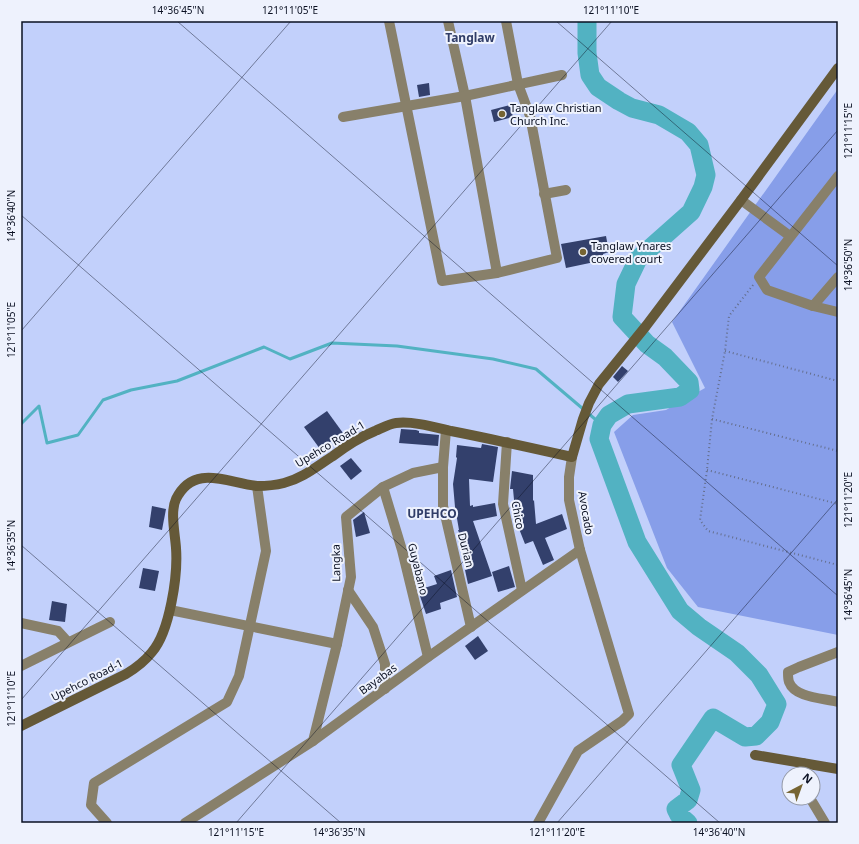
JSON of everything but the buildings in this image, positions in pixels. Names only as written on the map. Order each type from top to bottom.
[{"type":"street","points":[[389,21],[442,281],[496,273],[557,258],[530,116],[518,84],[506,21]]},
{"type":"street","points":[[448,21],[464,96],[496,273]]},
{"type":"street","points":[[572,457],[583,419],[599,384],[646,326],[838,68]]},
{"type":"street","points":[[343,117],[464,96],[562,75]]},
{"type":"street","points":[[838,176],[759,277],[766,290],[813,306],[838,312]]},
{"type":"street","points":[[544,194],[566,190]]},
{"type":"street","points":[[741,200],[790,236]]},
{"type":"street","points":[[813,306],[838,278]]},
{"type":"street","name":"Upehco Road-1","points":[[21,726],[126,674],[136,668],[153,652],[164,631],[170,610],[176,552],[173,507],[176,498],[182,490],[194,479],[207,477],[258,486],[284,483],[298,478],[316,468],[361,437],[396,423],[408,423],[446,430],[572,457]]},
{"type":"street","name":"Durian","points":[[446,430],[443,467],[443,506],[472,627]]},
{"type":"street","name":"Chico","points":[[507,442],[503,504],[522,590]]},
{"type":"street","name":"Avocado","points":[[538,823],[578,751],[622,721],[629,714],[580,550],[569,500],[569,477],[572,457]]},
{"type":"street","name":"Langka","points":[[313,741],[337,644],[351,577],[346,517],[383,487],[413,473],[443,467]]},
{"type":"street","points":[[108,823],[91,806],[94,783],[227,702],[239,676],[266,551],[258,486]]},
{"type":"street","name":"Guyabano","points":[[383,487],[402,550],[428,657]]},
{"type":"street","name":"Bayabas","points":[[185,823],[313,741],[428,657],[580,550]]},
{"type":"street","points":[[348,590],[373,627],[385,664],[385,689]]},
{"type":"street","points":[[170,610],[337,644]]},
{"type":"street","points":[[21,666],[110,622]]},
{"type":"street","points":[[21,623],[58,631],[68,642]]},
{"type":"street","points":[[838,652],[799,666],[788,672],[788,681],[799,693],[838,702]]},
{"type":"street","points":[[755,755],[838,769]]},
{"type":"street","points":[[815,806],[825,823]]},
{"type":"path","points":[[759,277],[730,316],[712,419],[700,520],[708,531],[838,565]]},
{"type":"path","points":[[725,351],[838,381]]},
{"type":"path","points":[[712,419],[838,451]]},
{"type":"path","points":[[707,470],[838,504]]},
{"type":"shaded area","points":[[838,89],[838,635],[698,607],[667,568],[614,432],[633,415],[666,410],[705,388],[672,322]]},
{"type":"waterway","points":[[587,21],[587,53],[590,75],[598,87],[632,108],[659,115],[688,132],[699,145],[706,175],[703,187],[691,212],[638,259],[626,284],[622,317],[647,344],[665,357],[689,382],[690,390],[680,397],[628,404],[609,415],[602,425],[599,439],[637,542],[680,611],[699,627],[737,653],[759,675],[777,704],[770,722],[756,736],[745,737],[713,718],[681,765],[691,790],[688,800],[676,809],[679,815],[688,823]]},
{"type":"waterway","points":[[21,424],[39,406],[47,443],[78,435],[103,400],[131,390],[177,381],[264,347],[290,359],[332,343],[397,346],[493,359],[536,369],[602,425]]},
{"type":"place","name":"Tanglaw Christian Church Inc.","points":[[502,114]]},
{"type":"place","name":"Tanglaw Ynares covered court","points":[[583,252]]},
{"type":"district","name":"Tanglaw","points":[[470,38]]},
{"type":"district","name":"UPEHCO","points":[[432,514]]}]
